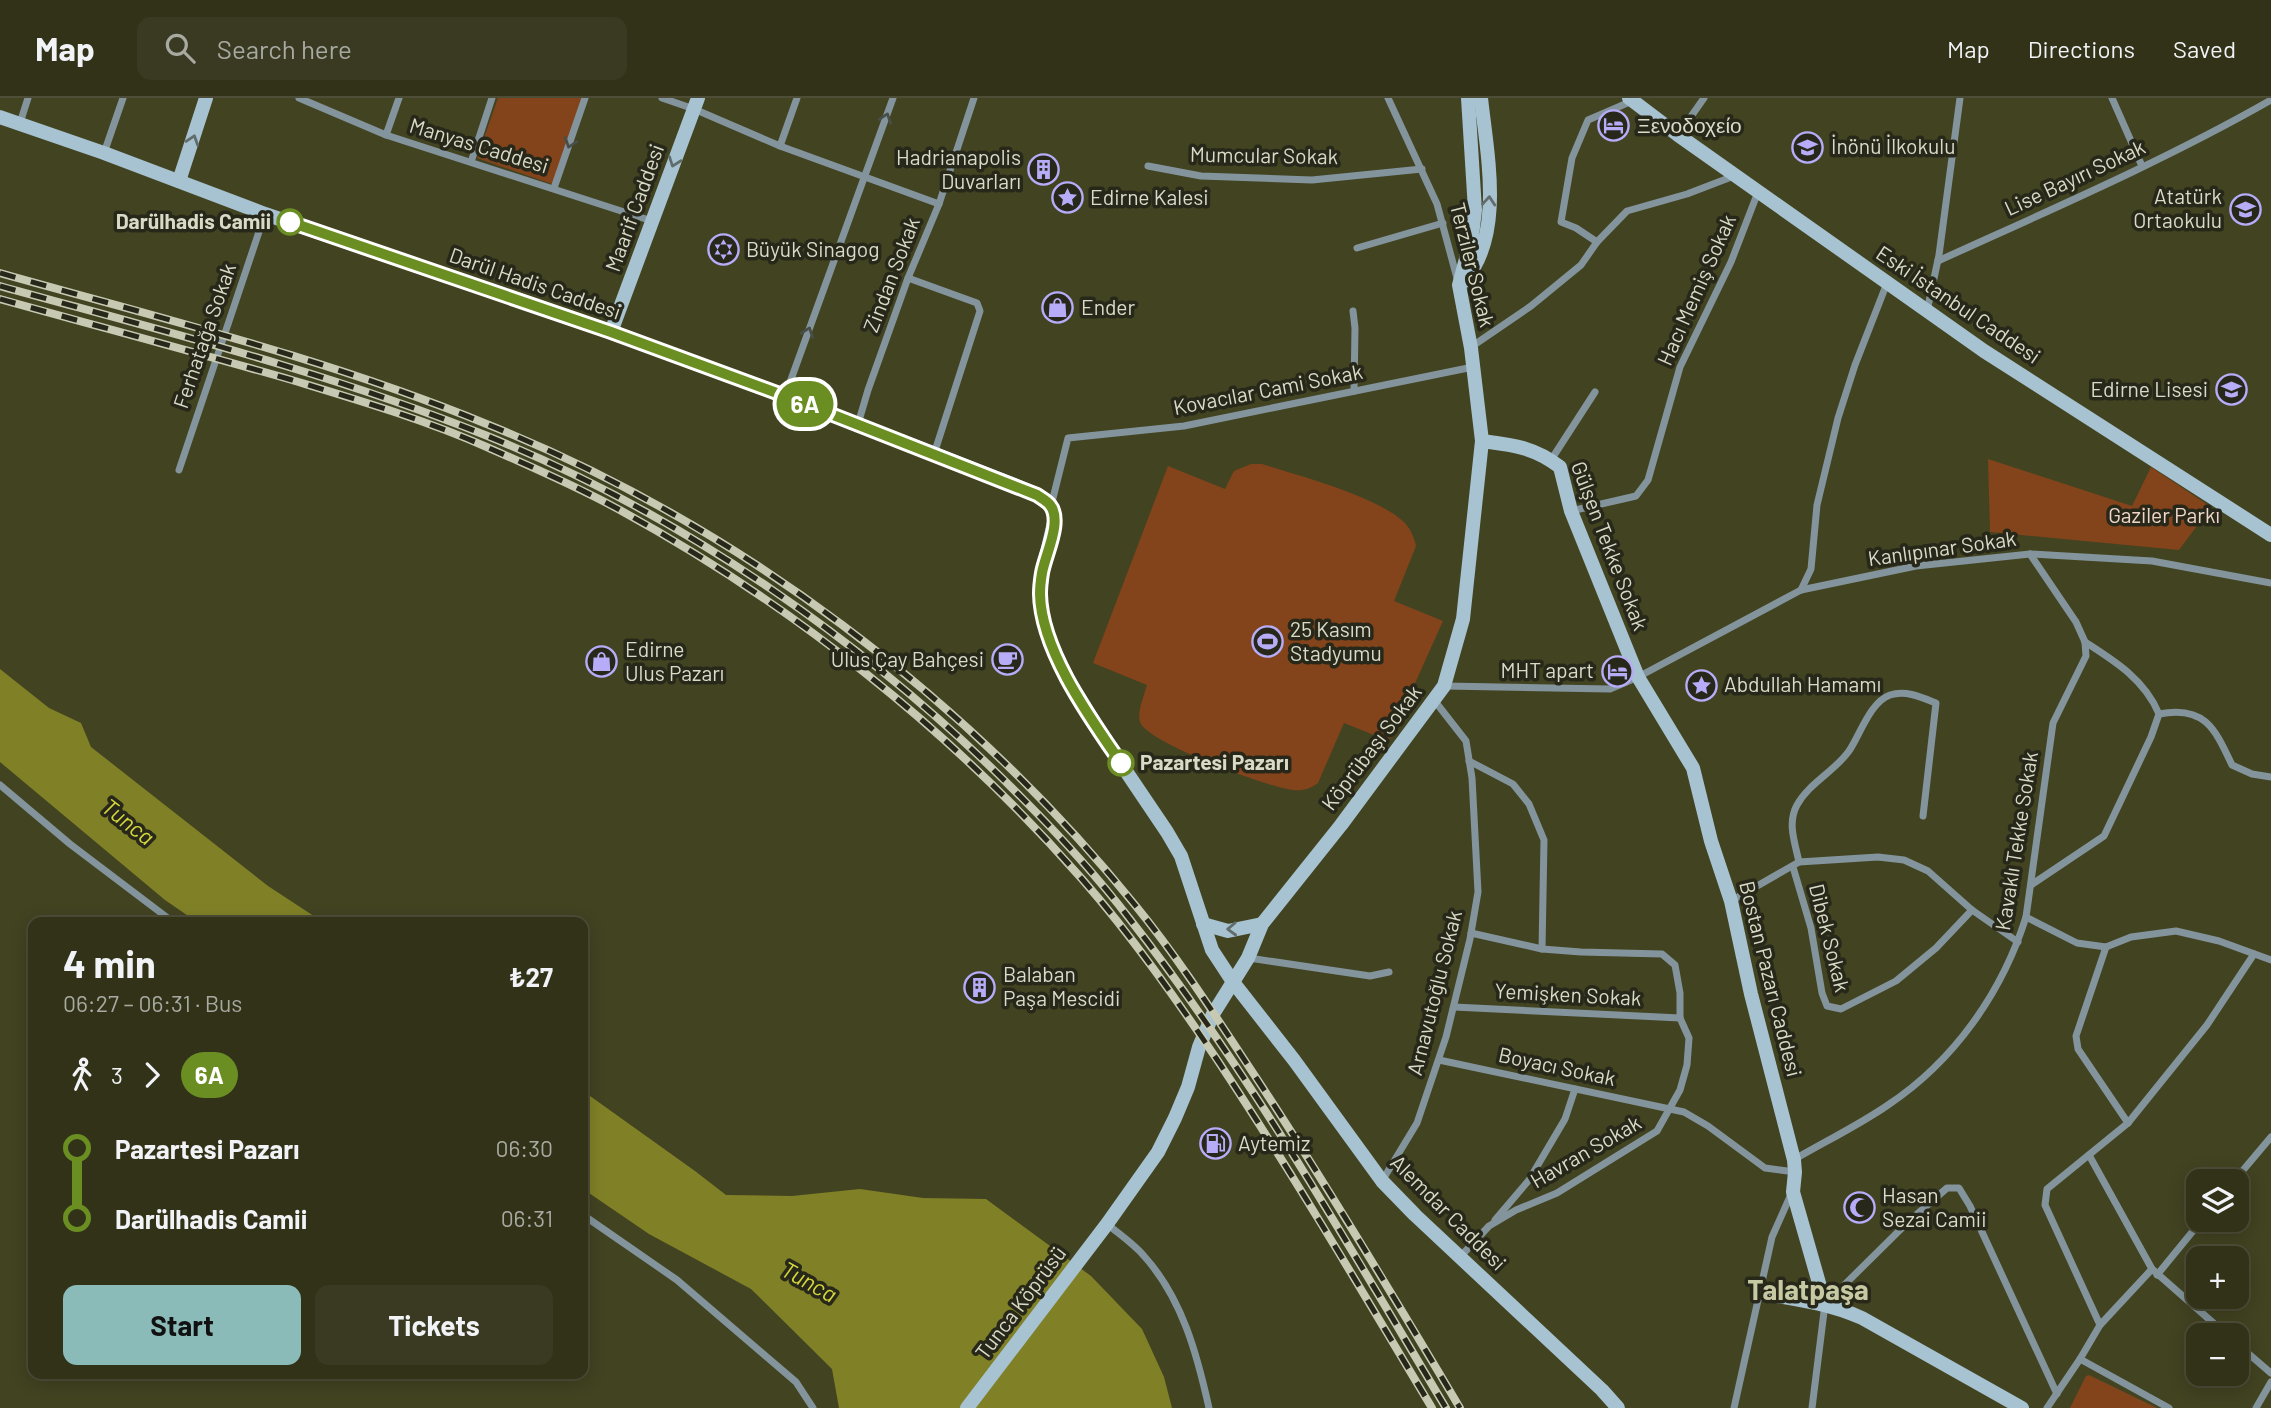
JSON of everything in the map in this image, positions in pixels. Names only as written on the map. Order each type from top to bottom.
[{"type":"main road","points":[[179,181],[206,98]]},
{"type":"main road","points":[[1459,285],[1472,236],[1475,211],[1468,98]]},
{"type":"main road","points":[[1459,285],[1474,270],[1482,252],[1487,226],[1490,188],[1480,98]]},
{"type":"main road","name":"Eski İstanbul Caddesi","points":[[1631,99],[1984,351],[2271,534]]},
{"type":"main road","name":"Maarif Caddesi","points":[[611,332],[696,104]]},
{"type":"main road","name":"Darül Hadis Caddesi","points":[[0,117],[265,214],[611,332],[785,396],[1037,495],[1051,506]]},
{"type":"main road","name":"Terziler Sokak","points":[[1459,285],[1474,367]]},
{"type":"main road","name":"Köprübaşı Sokak","points":[[1233,982],[1248,958],[1262,924],[1332,836],[1444,686],[1463,619],[1482,441],[1474,367]]},
{"type":"main road","name":"Gülşen Tekke Sokak","points":[[1482,441],[1523,447],[1543,454],[1560,467],[1571,511],[1639,677]]},
{"type":"main road","name":"Alemdar Caddesi","points":[[1051,506],[1055,518],[1041,574],[1040,596],[1050,643],[1067,678],[1102,735],[1181,856],[1212,950],[1382,1181],[1602,1390]]},
{"type":"main road","name":"Bostan Pazarı Caddesi","points":[[1639,677],[1693,768],[1731,901],[1794,1166],[1793,1192],[1825,1304]]},
{"type":"main road","points":[[1203,924],[1228,930],[1262,924]]},
{"type":"main road","name":"Tunca Köprüsü","points":[[967,1408],[1107,1224],[1158,1152],[1184,1097],[1213,1014],[1233,982]]},
{"type":"main road","points":[[1759,1293],[1825,1304],[1863,1318],[2022,1408]]},
{"type":"main road","points":[[1602,1390],[1618,1408]]},
{"type":"main road","points":[[1602,1390],[1630,1408]]},
{"type":"street","points":[[20,123],[28,98]]},
{"type":"street","points":[[104,153],[122,98]]},
{"type":"street","name":"Manyas Caddesi","points":[[299,98],[386,135],[652,221]]},
{"type":"street","points":[[386,135],[399,98]]},
{"type":"street","points":[[471,162],[492,98]]},
{"type":"street","points":[[554,188],[585,98]]},
{"type":"street","points":[[662,98],[696,104],[780,146],[939,204]]},
{"type":"street","points":[[780,146],[797,98]]},
{"type":"street","points":[[785,396],[893,98]]},
{"type":"street","name":"Zindan Sokak","points":[[858,425],[908,278],[939,204],[974,98]]},
{"type":"street","name":"Terziler Sokak","points":[[1388,98],[1422,169],[1443,223],[1459,285]]},
{"type":"street","points":[[1678,135],[1704,98]]},
{"type":"street","points":[[1927,311],[1938,261],[1960,99],[1951,98]]},
{"type":"street","points":[[2112,98],[2142,166]]},
{"type":"street","points":[[1597,242],[1577,228],[1562,222],[1572,158],[1588,120],[1631,99]]},
{"type":"street","name":"Lise Bayırı Sokak","points":[[1938,261],[2229,124],[2271,100]]},
{"type":"street","name":"Mumcular Sokak","points":[[1148,166],[1201,176],[1312,180],[1422,169]]},
{"type":"street","points":[[1471,348],[1531,306],[1581,265],[1597,242],[1627,211],[1687,194],[1735,175]]},
{"type":"street","name":"Hacı Memiş Sokak","points":[[1571,511],[1636,496],[1648,480],[1680,367],[1731,262],[1758,192]]},
{"type":"street","name":"Ferhatağa Sokak","points":[[180,470],[265,214]]},
{"type":"street","points":[[1357,248],[1443,223]]},
{"type":"street","points":[[908,278],[977,303],[980,311],[934,454]]},
{"type":"street","points":[[1801,590],[1811,569],[1817,505],[1838,418],[1854,365],[1888,283]]},
{"type":"street","points":[[1353,311],[1354,391]]},
{"type":"street","name":"Kovacılar Cami Sokak","points":[[1051,506],[1068,438],[1184,426],[1474,367]]},
{"type":"street","points":[[1551,460],[1595,393]]},
{"type":"street","points":[[2029,554],[2076,622],[2085,642],[2121,664],[2153,700],[2159,714],[2151,737],[2104,836],[2031,885]]},
{"type":"street","name":"Kanlıpınar Sokak","points":[[1444,686],[1610,689],[1639,677],[1801,590],[1916,566],[2029,554],[2152,561],[2271,583]]},
{"type":"street","name":"Kavaklı Tekke Sokak","points":[[1794,1166],[1889,1105],[1941,1063],[1981,1012],[2018,943],[2026,917],[2053,723],[2086,656],[2085,642]]},
{"type":"street","points":[[1796,865],[1791,826],[1797,805],[1822,775],[1848,752],[1881,700],[1891,695],[1912,694],[1936,703],[1923,816]]},
{"type":"street","name":"Arnavutoğlu Sokak","points":[[1382,1181],[1417,1123],[1439,1060],[1454,1007],[1478,892],[1472,778],[1466,741],[1434,701]]},
{"type":"street","points":[[2159,714],[2179,710],[2198,716],[2216,732],[2232,765],[2252,774],[2271,777]]},
{"type":"street","points":[[1469,761],[1513,784],[1529,804],[1544,840],[1542,949]]},
{"type":"street","points":[[0,785],[70,844],[166,917]]},
{"type":"street","points":[[1731,901],[1796,865],[1878,857],[1904,860],[1928,871],[1972,910],[2018,943]]},
{"type":"street","name":"Dibek Sokak","points":[[1796,865],[1827,1006],[1841,1009],[1896,981],[1936,948],[1972,910]]},
{"type":"street","points":[[2026,917],[2077,943],[2106,947],[2131,936],[2176,932],[2219,941],[2271,960]]},
{"type":"street","name":"Havran Sokak","points":[[1460,1257],[1489,1226],[1516,1210],[1558,1193],[1657,1131],[1680,1090],[1689,1038],[1680,1018],[1680,993],[1675,965],[1662,954],[1542,949],[1471,933]]},
{"type":"street","points":[[2106,947],[2076,1035],[2078,1049],[2128,1123]]},
{"type":"street","points":[[2100,1325],[2045,1205],[2048,1189],[2128,1123],[2207,1025],[2254,954]]},
{"type":"street","points":[[1248,958],[1370,976],[1389,972]]},
{"type":"street","name":"Yemişken Sokak","points":[[1454,1007],[1680,1018]]},
{"type":"street","name":"Boyacı Sokak","points":[[1439,1060],[1684,1112],[1708,1126],[1765,1168],[1794,1166]]},
{"type":"street","points":[[1489,1226],[1529,1180],[1565,1119],[1575,1089]]},
{"type":"street","points":[[2244,1169],[2271,1137]]},
{"type":"street","points":[[2089,1155],[2154,1272],[2213,1323]]},
{"type":"street","points":[[1825,1304],[1907,1223],[1947,1188],[1959,1188],[1970,1206],[2057,1394]]},
{"type":"street","points":[[1734,1408],[1772,1237],[1793,1192]]},
{"type":"street","points":[[588,1218],[677,1280],[796,1382],[813,1408]]},
{"type":"street","points":[[1107,1224],[1144,1255],[1175,1300],[1200,1368],[1209,1408]]},
{"type":"street","points":[[2047,1408],[2100,1325],[2191,1232]]},
{"type":"street","name":"Bostan Pazarı Caddesi","points":[[1812,1408],[1825,1304]]},
{"type":"street","points":[[2249,1354],[2271,1373]]},
{"type":"street","points":[[2080,1359],[2169,1408]]},
{"type":"street","points":[[2256,1408],[2271,1382]]},
{"type":"green space","points":[[498,98],[582,98],[552,184],[477,158]]},
{"type":"green space","name":"Gaziler Parkı","points":[[1988,459],[2132,506],[2151,467],[2211,507],[2179,550],[1990,532]]},
{"type":"green space","name":"25 Kasım Stadyumu","points":[[1251,464],[1262,464],[1357,495],[1404,522],[1416,546],[1394,601],[1443,621],[1389,741],[1344,723],[1318,783],[1303,790],[1260,781],[1210,763],[1163,741],[1147,731],[1140,722],[1140,708],[1147,685],[1093,663],[1168,466],[1225,489],[1234,471]]},
{"type":"green space","points":[[2089,1375],[2157,1408],[2070,1408],[2086,1376]]},
{"type":"water","name":"Tunca","points":[[0,669],[49,708],[81,723],[91,747],[268,886],[315,917],[190,917],[165,900],[0,762]]},
{"type":"water","name":"Tunca","points":[[588,1095],[726,1195],[792,1196],[860,1189],[923,1198],[986,1199],[1091,1276],[1142,1329],[1164,1377],[1172,1408],[839,1408],[832,1369],[751,1289],[649,1234],[588,1192]]},
{"type":"railway","points":[[0,273],[308,360],[489,425],[581,466],[671,513],[758,566],[842,624],[922,688],[998,757],[1069,829],[1152,926],[1198,990],[1283,1120],[1460,1408]]},
{"type":"railway","points":[[0,286],[306,372],[426,412],[485,435],[558,467],[702,544],[838,637],[963,741],[1049,826],[1116,902],[1173,976],[1256,1096],[1446,1408]]},
{"type":"railway","points":[[0,299],[367,403],[489,448],[586,492],[683,546],[807,629],[866,674],[979,772],[1032,824],[1136,945],[1246,1104],[1432,1408]]},
{"type":"bus line","name":"6A","points":[[290,222],[611,332],[785,396],[1037,495],[1051,506],[1055,518],[1041,574],[1040,596],[1050,643],[1067,678],[1121,763]]},
{"type":"place","name":"Ξενοδοχείο","points":[[1614,126]]},
{"type":"place","name":"İnönü İlkokulu","points":[[1808,147]]},
{"type":"place","name":"Hadrianapolis Duvarları","points":[[1044,170]]},
{"type":"place","name":"Edirne Kalesi","points":[[1067,198]]},
{"type":"place","name":"Atatürk Ortaokulu","points":[[2245,209]]},
{"type":"place","name":"Darülhadis Camii","points":[[290,222]]},
{"type":"place","name":"Büyük Sinagog","points":[[723,250]]},
{"type":"place","name":"Ender","points":[[1058,308]]},
{"type":"place","name":"Edirne Lisesi","points":[[2231,390]]},
{"type":"place","name":"25 Kasım Stadyumu","points":[[1267,642]]},
{"type":"place","name":"Ulus Çay Bahçesi","points":[[1007,660]]},
{"type":"place","name":"Edirne Ulus Pazarı","points":[[602,662]]},
{"type":"place","name":"MHT apart","points":[[1617,671]]},
{"type":"place","name":"Abdullah Hamamı","points":[[1701,685]]},
{"type":"place","name":"Pazartesi Pazarı","points":[[1121,763]]},
{"type":"place","name":"Balaban Paşa Mescidi","points":[[980,987]]},
{"type":"place","name":"Aytemiz","points":[[1215,1144]]},
{"type":"place","name":"Hasan Sezai Camii","points":[[1859,1208]]},
{"type":"district","name":"Talatpaşa","points":[[1808,1290]]}]
